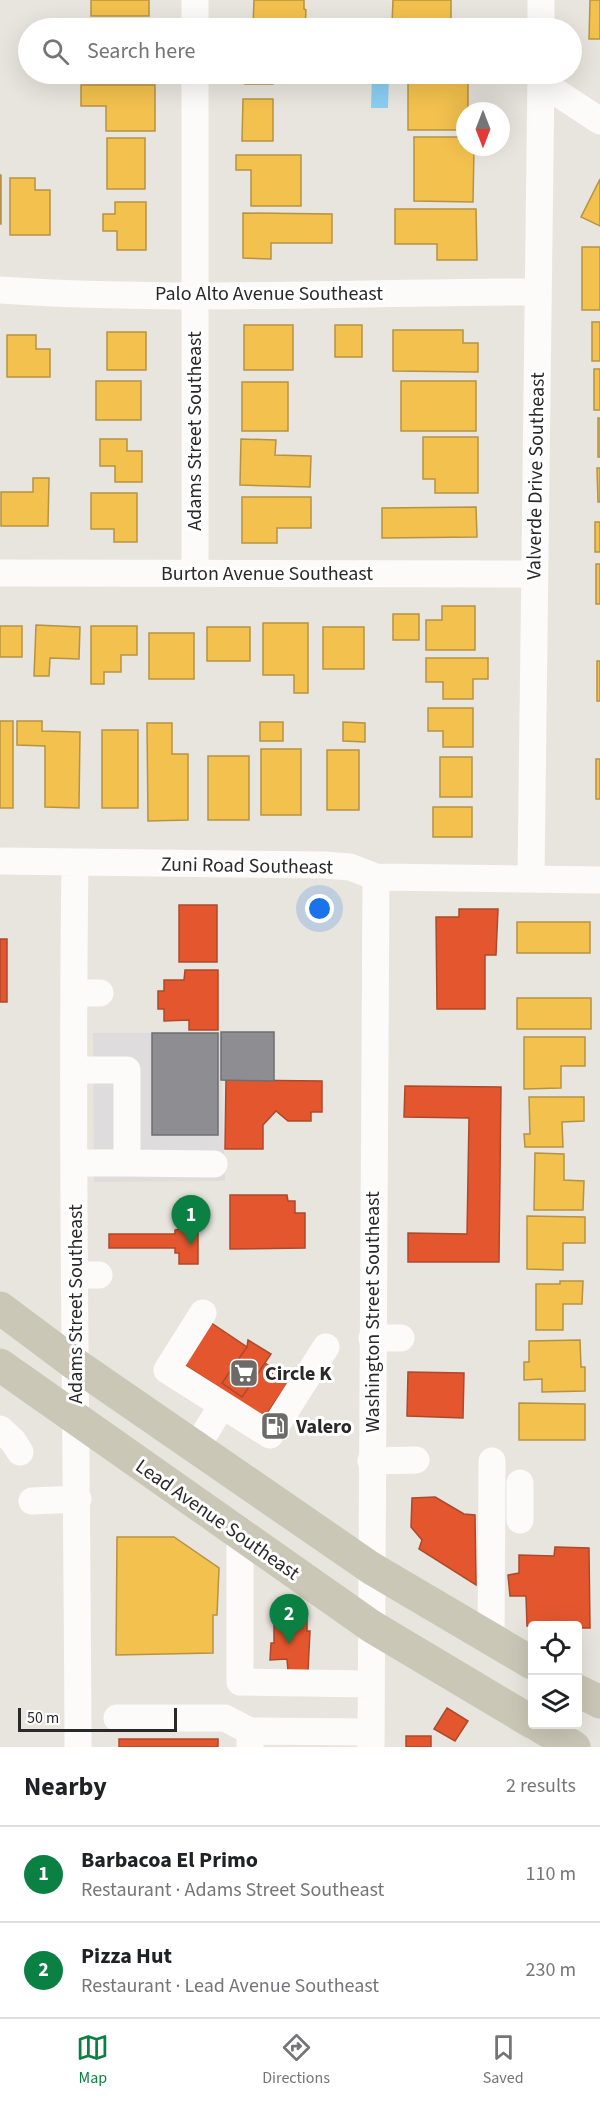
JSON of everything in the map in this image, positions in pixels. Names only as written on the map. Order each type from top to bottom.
[{"type":"main road","points":[[0,1308],[75,1364],[371,1568],[528,1661]]},
{"type":"main road","name":"Lead Avenue Southeast","points":[[0,1365],[371,1626],[540,1731],[574,1747]]},
{"type":"main road","points":[[582,1692],[600,1702]]},
{"type":"street","points":[[195,0],[195,18]]},
{"type":"street","points":[[541,0],[541,18]]},
{"type":"street","name":"Adams Street Southeast","points":[[195,84],[195,573]]},
{"type":"street","name":"Valverde Drive Southeast","points":[[531,878],[541,84]]},
{"type":"street","points":[[549,84],[600,121]]},
{"type":"street","name":"Palo Alto Avenue Southeast","points":[[0,290],[48,293],[194,294],[537,292]]},
{"type":"street","name":"Burton Avenue Southeast","points":[[0,573],[534,574]]},
{"type":"street","name":"Zuni Road Southeast","points":[[0,861],[324,865],[350,867],[376,877],[600,880]]},
{"type":"street","name":"Adams Street Southeast","points":[[70,1732],[78,1499],[75,1364],[87,1275],[85,1210],[74,1163],[74,1070],[87,993],[63,920],[75,862]]},
{"type":"street","name":"Washington Street Southeast","points":[[371,1740],[376,877]]},
{"type":"street","points":[[74,1070],[127,1070],[127,1163]]},
{"type":"street","points":[[74,1163],[214,1164]]},
{"type":"street","points":[[203,1313],[167,1370],[270,1435],[326,1347]]},
{"type":"street","points":[[372,1338],[401,1338]]},
{"type":"street","points":[[196,1448],[222,1405]]},
{"type":"street","points":[[0,1429],[13,1441],[20,1452]]},
{"type":"street","points":[[371,1461],[416,1460]]},
{"type":"street","points":[[491,1638],[492,1461]]},
{"type":"street","points":[[520,1483],[520,1520]]},
{"type":"street","points":[[32,1501],[78,1499]]},
{"type":"street","points":[[240,1534],[240,1682],[371,1684]]},
{"type":"street","points":[[117,1718],[225,1718],[250,1739],[371,1740]]},
{"type":"shaded area","points":[[93,1033],[220,1033],[225,1181],[94,1182]]},
{"type":"water","points":[[372,84],[389,84],[388,108],[371,108]]},
{"type":"building: Homes","points":[[91,0],[149,0],[149,16],[91,16]]},
{"type":"building: Homes","points":[[254,0],[304,0],[306,18],[253,18]]},
{"type":"building: Homes","points":[[393,0],[451,0],[451,18],[392,18]]},
{"type":"building: Homes","points":[[590,0],[600,0],[600,39],[589,39]]},
{"type":"building: Homes","points":[[408,84],[468,84],[468,102],[456,102],[456,130],[408,130]]},
{"type":"building: Homes","points":[[81,85],[155,85],[155,131],[106,131],[106,106],[81,106]]},
{"type":"building: Homes","points":[[243,99],[273,99],[273,141],[242,141]]},
{"type":"building: Homes","points":[[414,137],[456,137],[456,156],[474,156],[473,202],[414,201]]},
{"type":"building: Homes","points":[[107,138],[145,138],[145,189],[107,189]]},
{"type":"building: Homes","points":[[236,155],[301,155],[301,206],[251,206],[251,170],[236,170]]},
{"type":"building: Homes","points":[[1,175],[1,224],[0,224]]},
{"type":"building: Homes","points":[[10,178],[35,178],[35,190],[50,190],[50,235],[10,235]]},
{"type":"building: Homes","points":[[600,179],[600,226],[581,217]]},
{"type":"building: Homes","points":[[115,202],[146,202],[146,250],[117,250],[117,231],[103,231],[103,214],[115,214]]},
{"type":"building: Homes","points":[[395,209],[476,209],[477,260],[437,260],[437,244],[395,244]]},
{"type":"building: Homes","points":[[243,213],[332,214],[332,243],[271,243],[271,259],[243,258]]},
{"type":"building: Homes","points":[[582,247],[600,247],[600,310],[582,310]]},
{"type":"building: Homes","points":[[592,322],[600,322],[600,361],[592,361]]},
{"type":"building: Homes","points":[[244,325],[293,325],[293,370],[244,370]]},
{"type":"building: Homes","points":[[335,325],[362,325],[362,357],[335,357]]},
{"type":"building: Homes","points":[[393,330],[463,330],[463,343],[478,343],[478,372],[393,371]]},
{"type":"building: Homes","points":[[107,332],[146,332],[146,370],[107,370]]},
{"type":"building: Homes","points":[[7,335],[36,335],[36,349],[50,349],[50,377],[7,377]]},
{"type":"building: Homes","points":[[594,369],[600,369],[600,410],[594,410]]},
{"type":"building: Homes","points":[[96,381],[141,381],[141,420],[96,420]]},
{"type":"building: Homes","points":[[401,381],[476,381],[476,431],[401,431]]},
{"type":"building: Homes","points":[[242,382],[288,382],[288,431],[242,431]]},
{"type":"building: Homes","points":[[598,418],[600,418],[600,457],[598,457]]},
{"type":"building: Homes","points":[[423,437],[478,437],[478,493],[435,493],[435,479],[423,479]]},
{"type":"building: Homes","points":[[100,439],[127,439],[127,451],[142,451],[142,482],[115,482],[115,466],[100,466]]},
{"type":"building: Homes","points":[[241,439],[276,440],[275,455],[311,456],[310,487],[240,485]]},
{"type":"building: Homes","points":[[597,468],[600,468],[600,502],[598,502]]},
{"type":"building: Homes","points":[[33,478],[49,478],[48,526],[1,526],[1,492],[33,492]]},
{"type":"building: Homes","points":[[91,493],[137,493],[137,542],[114,542],[114,529],[91,529]]},
{"type":"building: Homes","points":[[242,497],[311,497],[311,528],[277,528],[277,543],[242,543]]},
{"type":"building: Homes","points":[[476,507],[477,537],[382,538],[382,508]]},
{"type":"building: Homes","points":[[595,522],[600,522],[600,552],[595,552]]},
{"type":"building: Homes","points":[[596,564],[600,564],[600,604],[596,604]]},
{"type":"building: Homes","points":[[442,606],[475,606],[475,650],[426,650],[426,620],[442,620]]},
{"type":"building: Homes","points":[[393,614],[419,614],[419,640],[393,640]]},
{"type":"building: Homes","points":[[263,623],[308,623],[308,693],[294,693],[294,675],[263,675]]},
{"type":"building: Homes","points":[[36,625],[80,627],[79,659],[50,658],[49,676],[34,676]]},
{"type":"building: Homes","points":[[0,626],[22,626],[22,657],[0,657]]},
{"type":"building: Homes","points":[[91,626],[137,626],[137,655],[121,655],[121,672],[104,672],[104,684],[91,684]]},
{"type":"building: Homes","points":[[207,627],[250,627],[250,661],[207,661]]},
{"type":"building: Homes","points":[[323,627],[364,627],[364,669],[323,669]]},
{"type":"building: Homes","points":[[149,633],[194,633],[194,679],[149,679]]},
{"type":"building: Homes","points":[[426,658],[488,658],[488,679],[473,679],[473,699],[443,699],[443,682],[426,682]]},
{"type":"building: Homes","points":[[597,661],[600,661],[600,701],[597,701]]},
{"type":"building: Homes","points":[[428,708],[473,708],[473,747],[443,747],[443,731],[428,731]]},
{"type":"building: Homes","points":[[0,721],[13,721],[13,808],[0,808]]},
{"type":"building: Homes","points":[[17,721],[42,721],[42,731],[80,732],[79,808],[45,807],[45,746],[17,745]]},
{"type":"building: Homes","points":[[260,722],[283,722],[283,741],[260,741]]},
{"type":"building: Homes","points":[[343,722],[365,723],[365,742],[343,741]]},
{"type":"building: Homes","points":[[147,723],[172,723],[172,754],[188,754],[188,820],[148,821]]},
{"type":"building: Homes","points":[[102,730],[138,730],[138,808],[102,808]]},
{"type":"building: Homes","points":[[261,749],[301,749],[301,815],[261,815]]},
{"type":"building: Homes","points":[[327,750],[359,750],[359,810],[327,810]]},
{"type":"building: Homes","points":[[208,756],[249,756],[249,820],[208,820]]},
{"type":"building: Homes","points":[[440,757],[472,757],[472,797],[440,797]]},
{"type":"building: Homes","points":[[596,759],[600,759],[600,799],[596,799]]},
{"type":"building: Homes","points":[[433,807],[472,807],[472,837],[433,837]]},
{"type":"building: Homes","points":[[517,922],[590,922],[590,953],[517,953]]},
{"type":"building: Homes","points":[[517,998],[591,998],[591,1029],[517,1029]]},
{"type":"building: Homes","points":[[524,1037],[585,1037],[585,1066],[561,1066],[561,1088],[524,1089]]},
{"type":"building: Homes","points":[[529,1097],[584,1097],[584,1121],[562,1122],[563,1147],[525,1147],[524,1134],[530,1134]]},
{"type":"building: Homes","points":[[535,1153],[564,1154],[564,1180],[584,1181],[583,1210],[534,1210]]},
{"type":"building: Homes","points":[[527,1216],[585,1217],[585,1243],[563,1243],[563,1270],[527,1269]]},
{"type":"building: Homes","points":[[560,1281],[583,1281],[582,1304],[563,1304],[563,1330],[536,1330],[536,1284],[560,1284]]},
{"type":"building: Homes","points":[[580,1340],[581,1367],[585,1367],[585,1391],[542,1392],[542,1379],[524,1380],[524,1362],[529,1362],[529,1341]]},
{"type":"building: Homes","points":[[519,1403],[585,1404],[585,1440],[519,1440]]},
{"type":"building: Homes","points":[[117,1537],[174,1537],[219,1568],[217,1615],[213,1615],[213,1653],[116,1655]]},
{"type":"building: Shops","points":[[179,905],[217,905],[217,962],[179,962]]},
{"type":"building: Shops","points":[[459,909],[498,909],[496,955],[485,955],[485,1009],[437,1009],[436,917],[459,917]]},
{"type":"building: Shops","points":[[0,939],[7,939],[7,1002],[0,1002]]},
{"type":"building: Shops","points":[[185,970],[218,970],[218,1030],[189,1030],[189,1020],[164,1021],[164,1009],[158,1009],[158,991],[164,991],[164,980],[184,980]]},
{"type":"building: Shops","points":[[226,1080],[322,1081],[322,1112],[311,1112],[311,1121],[288,1121],[276,1111],[263,1125],[263,1149],[225,1149]]},
{"type":"building: Shops","points":[[405,1086],[501,1087],[499,1262],[408,1262],[408,1233],[467,1234],[469,1118],[404,1117]]},
{"type":"building: Shops","points":[[230,1195],[287,1195],[288,1201],[295,1201],[295,1213],[305,1213],[305,1248],[230,1249]]},
{"type":"building: Shops","points":[[180,1218],[198,1218],[198,1264],[179,1264],[179,1253],[175,1253],[175,1248],[109,1248],[109,1234],[175,1234],[175,1230],[180,1229]]},
{"type":"building: Shops","points":[[210,1322],[247,1347],[222,1383],[242,1397],[265,1363],[290,1380],[264,1418],[182,1363]]},
{"type":"building: Shops","name":"Circle K","points":[[248,1340],[271,1354],[242,1397],[222,1383],[247,1347]]},
{"type":"building: Shops","points":[[408,1372],[464,1373],[463,1418],[407,1416]]},
{"type":"building: Shops","points":[[435,1497],[464,1514],[475,1515],[476,1585],[419,1549],[422,1540],[411,1527],[412,1498]]},
{"type":"building: Shops","points":[[555,1547],[589,1548],[590,1628],[582,1628],[582,1621],[528,1621],[527,1626],[526,1596],[510,1596],[508,1575],[519,1573],[519,1555],[554,1556]]},
{"type":"building: Shops","points":[[274,1618],[307,1619],[307,1631],[310,1631],[308,1671],[288,1671],[287,1659],[270,1660],[271,1643],[274,1643]]},
{"type":"building: Shops","points":[[447,1708],[468,1721],[455,1741],[434,1729]]},
{"type":"building: Shops","points":[[406,1736],[431,1736],[431,1747],[406,1747]]},
{"type":"building: Shops","points":[[119,1739],[218,1739],[218,1747],[119,1747]]},
{"type":"building: Industry","points":[[221,1032],[274,1032],[274,1081],[221,1080]]},
{"type":"building: Industry","points":[[152,1033],[218,1033],[218,1135],[152,1135]]},
{"type":"place","name":"Barbacoa El Primo","points":[[191,1245]]},
{"type":"place","name":"Circle K","points":[[244,1373]]},
{"type":"place","name":"Valero","points":[[275,1426]]},
{"type":"place","name":"Pizza Hut","points":[[289,1644]]}]
